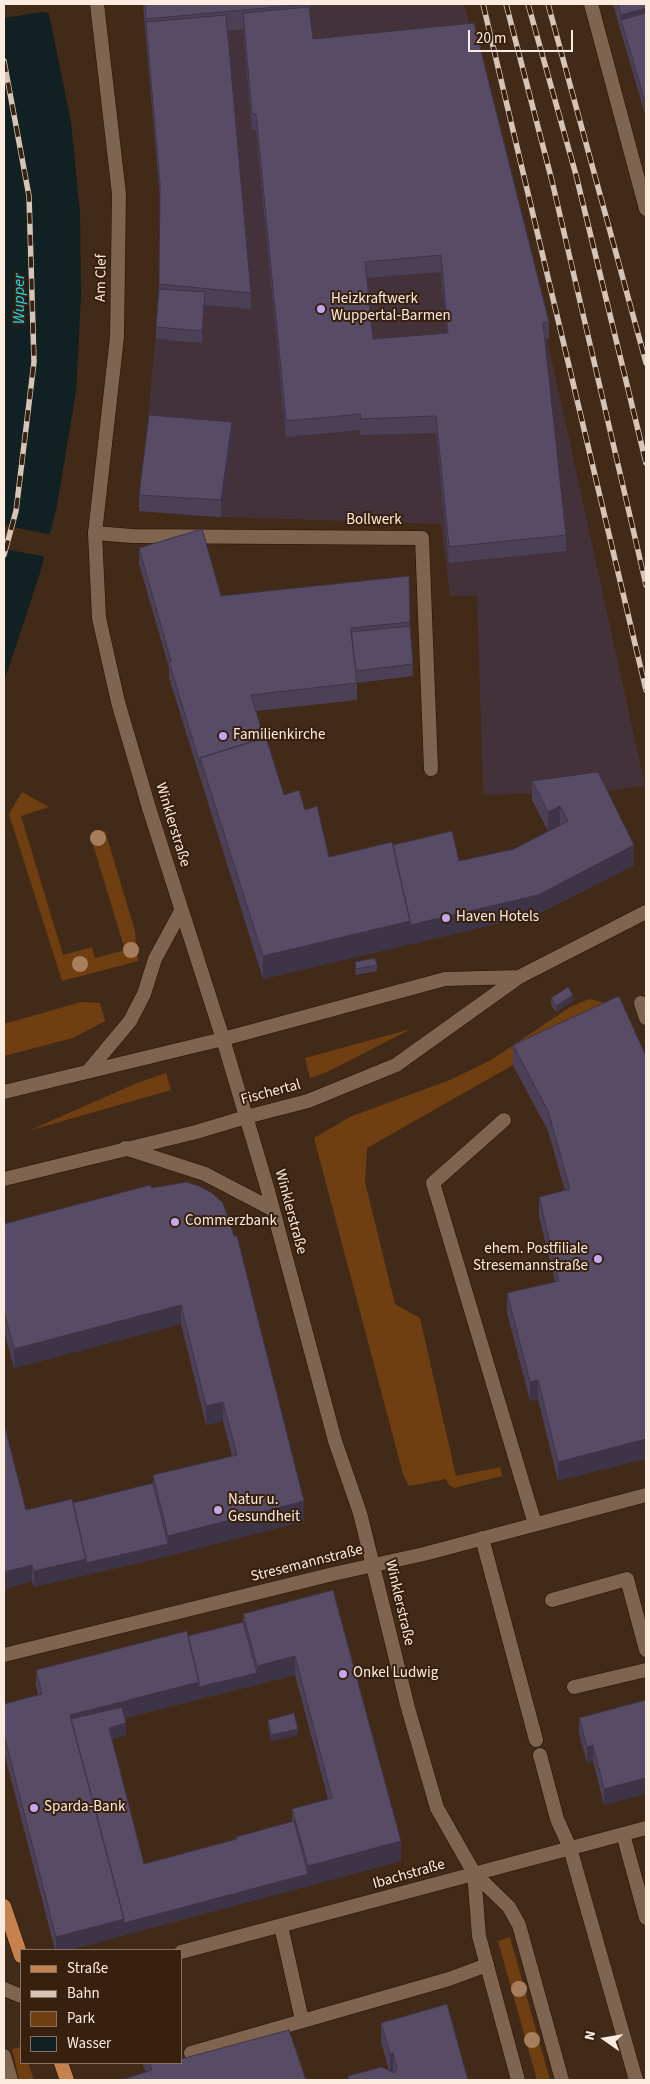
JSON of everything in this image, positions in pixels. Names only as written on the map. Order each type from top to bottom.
[{"type":"main road","name":"Am Clef","points":[[95,553],[95,533],[117,336],[119,194],[98,4]]},
{"type":"main road","points":[[591,4],[646,209]]},
{"type":"main road","name":"Bollwerk","points":[[95,533],[132,536],[422,538],[431,768]]},
{"type":"main road","name":"Winklerstraße","points":[[95,553],[99,618],[118,702],[246,1117],[335,1441],[360,1513],[408,1708],[437,1808],[474,1873]]},
{"type":"main road","points":[[90,1070],[130,1020],[144,994],[155,959],[181,911]]},
{"type":"main road","name":"Fischertal","points":[[4,1179],[308,1101],[396,1065],[519,977],[646,912]]},
{"type":"main road","name":"Fischertal","points":[[4,1092],[90,1070],[176,1052],[445,979],[519,977]]},
{"type":"main road","points":[[641,1003],[646,1018]]},
{"type":"main road","points":[[504,1120],[433,1183],[535,1524]]},
{"type":"main road","points":[[125,1148],[205,1174],[272,1209]]},
{"type":"main road","name":"Stresemannstraße","points":[[4,1655],[482,1538],[646,1495]]},
{"type":"main road","points":[[482,1538],[494,1590],[536,1740]]},
{"type":"main road","points":[[552,1600],[628,1579],[642,1617],[646,1650]]},
{"type":"main road","points":[[574,1688],[646,1670]]},
{"type":"main road","points":[[540,1755],[557,1819],[570,1848],[636,2080]]},
{"type":"main road","name":"Ibachstraße","points":[[182,1952],[418,1891],[474,1873],[646,1828]]},
{"type":"main road","points":[[624,1834],[646,1918]]},
{"type":"main road","points":[[474,1873],[479,1936],[518,2080]]},
{"type":"main road","points":[[474,1873],[509,1907],[519,1925],[562,2080]]},
{"type":"main road","points":[[4,1906],[20,1953]]},
{"type":"main road","points":[[280,1926],[302,2020]]},
{"type":"main road","points":[[192,2053],[417,1988],[487,1965]]},
{"type":"main road","points":[[4,1989],[20,1996]]},
{"type":"main road","points":[[4,2056],[11,2080]]},
{"type":"main road","points":[[60,2064],[67,2080]]},
{"type":"shaded area","points":[[143,4],[464,4],[514,187],[645,786],[598,792],[483,795],[477,596],[450,596],[441,524],[193,516],[139,511],[159,301],[160,200]]},
{"type":"green space","points":[[22,792],[49,807],[21,816],[63,955],[92,947],[95,958],[125,950],[91,838],[95,830],[105,831],[135,931],[138,961],[62,981],[9,814]]},
{"type":"green space","points":[[589,999],[613,1005],[621,1010],[513,1065],[367,1148],[365,1182],[395,1304],[420,1318],[456,1476],[500,1467],[502,1476],[454,1488],[449,1485],[446,1479],[409,1486],[403,1474],[314,1138],[352,1116],[450,1080],[491,1060],[570,1007]]},
{"type":"green space","points":[[81,1002],[100,1003],[105,1021],[73,1038],[4,1056],[4,1024]]},
{"type":"green space","points":[[411,1029],[327,1072],[310,1078],[305,1058]]},
{"type":"green space","points":[[166,1073],[171,1090],[28,1131],[137,1083]]},
{"type":"green space","points":[[510,1937],[550,2080],[537,2080],[498,1941]]},
{"type":"green space","points":[[20,2047],[20,2064],[28,2064],[34,2080],[19,2080],[12,2049]]},
{"type":"water","name":"Wupper","points":[[4,4],[46,4],[49,14],[71,122],[80,213],[81,297],[76,392],[57,506],[40,573],[4,682]]},
{"type":"pier","points":[[4,4],[48,4],[52,14],[43,12],[4,18]]},
{"type":"pier","points":[[4,525],[52,535],[47,557],[4,549]]},
{"type":"building","points":[[145,4],[309,4],[146,19]]},
{"type":"building","points":[[618,4],[646,4],[646,8],[621,15]]},
{"type":"building","name":"Heizkraftwerk Wuppertal-Barmen","points":[[309,7],[313,39],[474,23],[549,322],[543,323],[566,535],[449,547],[436,416],[360,419],[361,414],[286,421],[256,114],[252,114],[243,13]],"holes":[[[441,255],[448,333],[373,339],[365,262]]]},
{"type":"building","points":[[646,13],[646,105],[621,20]]},
{"type":"building","points":[[226,15],[251,293],[159,284],[160,183],[146,22]]},
{"type":"building","points":[[159,289],[205,292],[202,331],[156,327]]},
{"type":"building","points":[[149,415],[232,422],[221,500],[139,495]]},
{"type":"building","points":[[202,529],[221,596],[409,576],[410,622],[351,628],[357,683],[251,695],[264,738],[200,758],[200,764],[169,662],[171,661],[139,548]]},
{"type":"building","points":[[410,626],[413,664],[356,671],[351,632]]},
{"type":"building","points":[[266,737],[284,795],[299,790],[305,810],[317,806],[329,857],[392,842],[410,921],[263,956],[200,758]]},
{"type":"building","points":[[598,772],[634,845],[538,895],[410,925],[393,845],[452,831],[459,861],[514,849],[568,821],[560,806],[548,812],[532,781]]},
{"type":"building","points":[[375,958],[377,965],[356,969],[355,962]]},
{"type":"building","points":[[568,987],[573,995],[556,1006],[551,998]]},
{"type":"building","name":"ehem. Postfiliale Stresemannstraße","points":[[619,996],[646,1059],[646,1439],[558,1462],[538,1380],[530,1382],[507,1293],[559,1281],[539,1197],[570,1189],[548,1111],[513,1045]]},
{"type":"building","points":[[186,1182],[212,1193],[223,1203],[234,1236],[237,1236],[304,1501],[168,1536],[153,1475],[237,1455],[223,1402],[206,1406],[181,1305],[14,1349],[4,1312],[4,1224],[150,1185],[152,1188]]},
{"type":"building","points":[[4,1423],[26,1510],[72,1499],[86,1559],[34,1571],[32,1565],[4,1572]]},
{"type":"building","points":[[153,1483],[168,1544],[86,1563],[73,1503]]},
{"type":"building","points":[[333,1590],[401,1841],[308,1866],[292,1809],[332,1798],[295,1656],[257,1666],[243,1614]]},
{"type":"building","points":[[243,1622],[257,1673],[199,1687],[188,1636]]},
{"type":"building","points":[[187,1631],[199,1682],[70,1715],[124,1919],[56,1937],[4,1735],[4,1704],[42,1694],[36,1670]]},
{"type":"building","points":[[646,1700],[646,1778],[604,1789],[593,1745],[587,1747],[579,1718]]},
{"type":"building","points":[[122,1707],[126,1723],[109,1728],[144,1864],[237,1839],[236,1837],[294,1821],[308,1874],[124,1923],[71,1719]]},
{"type":"building","points":[[294,1713],[298,1729],[271,1735],[268,1720]]},
{"type":"building","points":[[447,2004],[468,2080],[349,2080],[348,2076],[382,2067],[394,2073],[397,2068],[393,2053],[390,2054],[381,2023]]},
{"type":"building","points":[[289,2030],[306,2080],[121,2080],[152,2070],[149,2064],[182,2064],[182,2059]]},
{"type":"railway","points":[[483,4],[646,690]]},
{"type":"railway","points":[[506,4],[552,181],[646,585]]},
{"type":"railway","points":[[528,4],[576,175],[646,463]]},
{"type":"railway","points":[[548,4],[646,363]]},
{"type":"railway","points":[[4,61],[29,196],[34,362],[16,511],[4,555]]},
{"type":"place","name":"Heizkraftwerk Wuppertal-Barmen","points":[[321,309]]},
{"type":"place","name":"Familienkirche","points":[[223,736]]},
{"type":"place","name":"Haven Hotels","points":[[446,918]]},
{"type":"place","name":"Commerzbank","points":[[175,1222]]},
{"type":"place","name":"ehem. Postfiliale Stresemannstraße","points":[[598,1259]]},
{"type":"place","name":"Natur u. Gesundheit","points":[[218,1510]]},
{"type":"place","name":"Onkel Ludwig","points":[[343,1674]]},
{"type":"place","name":"Sparda-Bank","points":[[34,1808]]}]
